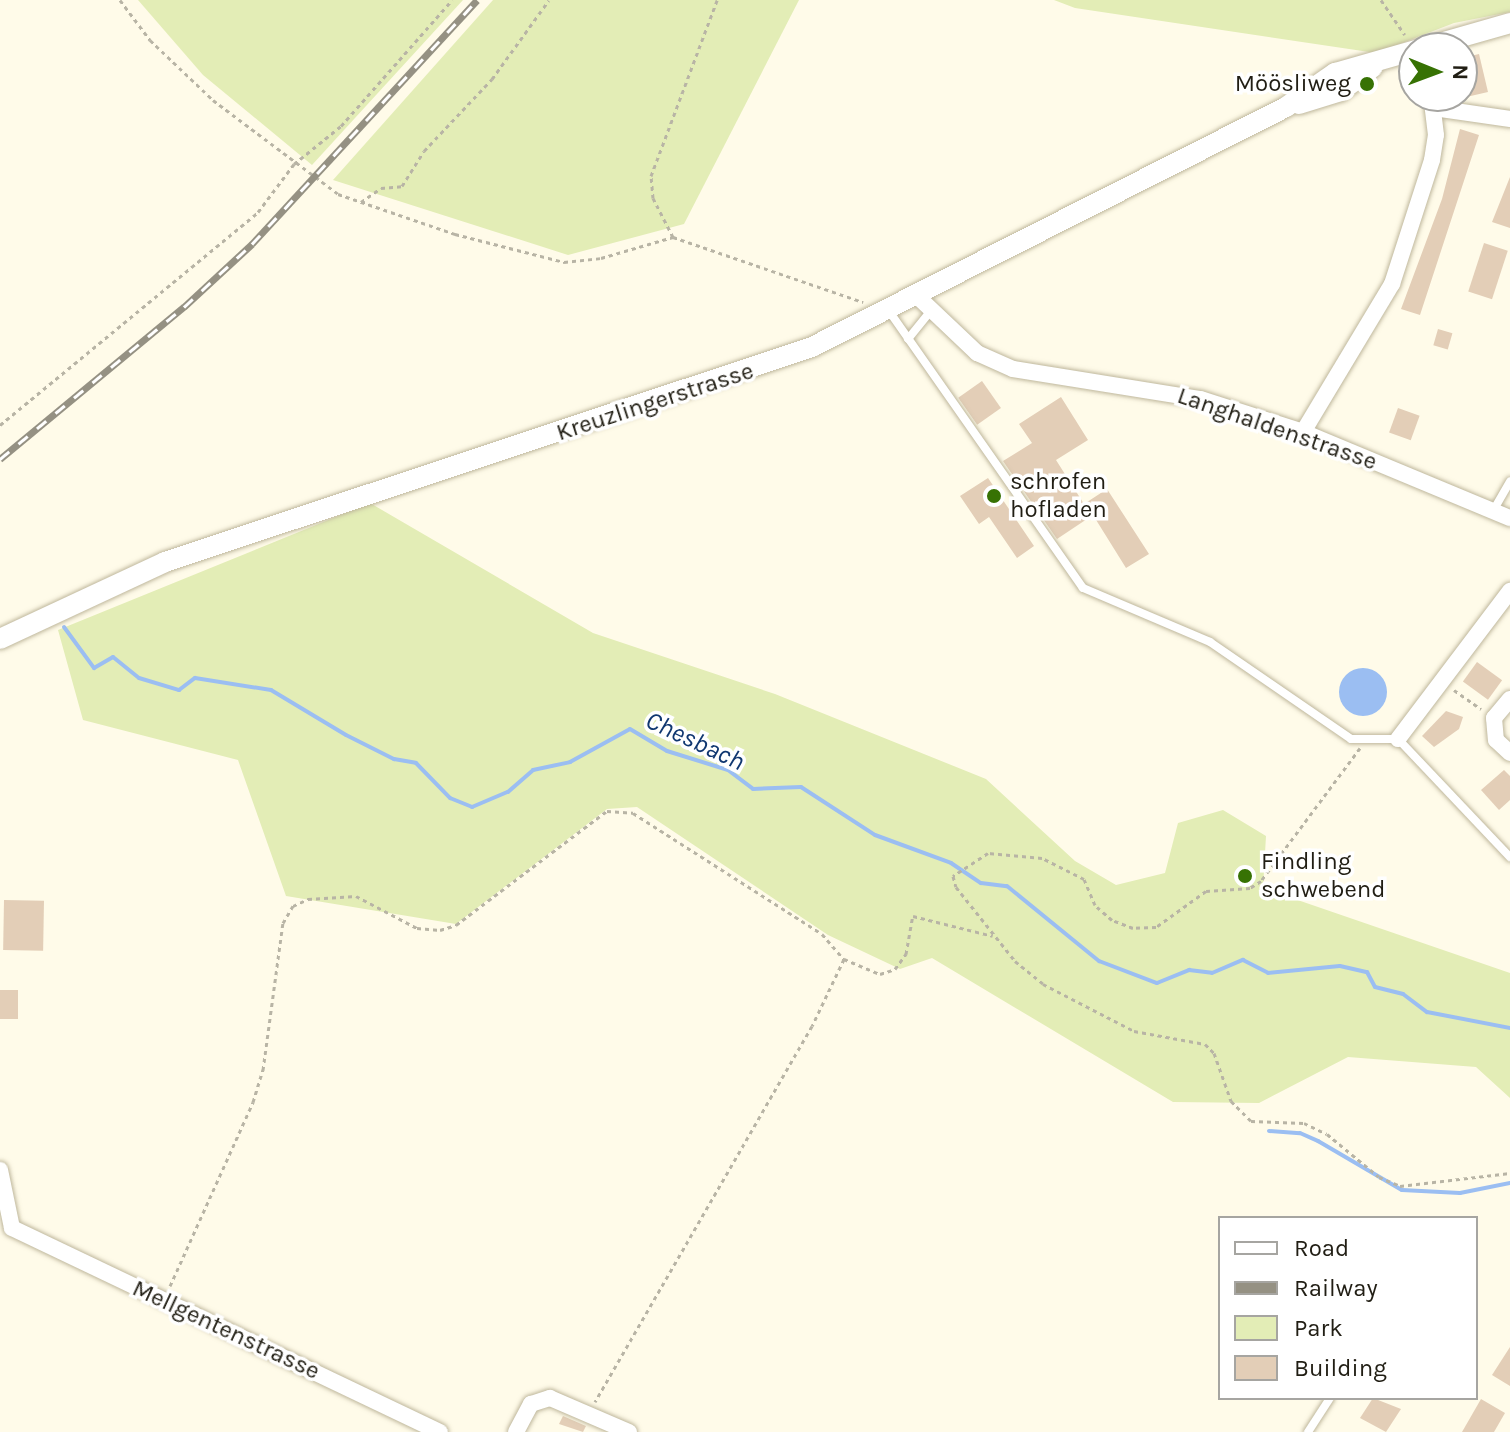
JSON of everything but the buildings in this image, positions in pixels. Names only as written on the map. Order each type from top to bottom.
[{"type":"street","name":"Kreuzlingerstrasse","points":[[1475,32],[1510,23]]},
{"type":"street","name":"Kreuzlingerstrasse","points":[[0,639],[79,597],[165,562],[739,374],[882,315],[924,304],[1286,107],[1335,73],[1398,54]]},
{"type":"street","points":[[1303,432],[1392,284],[1432,160],[1432,112]]},
{"type":"street","points":[[1478,112],[1510,119]]},
{"type":"street","name":"Langhaldenstrasse","points":[[924,304],[977,353],[1013,369],[1201,399],[1303,432],[1510,518]]},
{"type":"street","points":[[1398,739],[1510,591]]},
{"type":"street","points":[[1510,699],[1494,718],[1496,740],[1510,753]]},
{"type":"street","points":[[0,1170],[6,1225]]},
{"type":"street","name":"Mellgentenstrasse","points":[[6,1225],[440,1432]]},
{"type":"street","points":[[516,1432],[531,1404],[550,1398],[629,1432]]},
{"type":"lane","points":[[908,339],[924,304]]},
{"type":"lane","points":[[882,315],[908,339],[1083,588],[1210,642],[1351,739],[1398,739],[1510,857]]},
{"type":"lane","points":[[1493,511],[1510,481]]},
{"type":"lane","points":[[1308,1432],[1329,1400]]},
{"type":"path","points":[[120,0],[176,67],[328,189],[361,203],[455,234],[564,262],[601,258],[673,237],[855,297],[882,315]]},
{"type":"path","points":[[0,425],[245,224],[294,164],[341,126],[452,0]]},
{"type":"path","points":[[361,203],[381,188],[402,186],[424,151],[492,79],[549,0]]},
{"type":"path","points":[[673,237],[653,198],[651,176],[717,0]]},
{"type":"path","points":[[1381,0],[1403,32]]},
{"type":"path","points":[[1442,682],[1494,718]]},
{"type":"path","points":[[1363,741],[1261,881],[1250,888],[1206,891],[1156,927],[1133,928],[1112,920],[1095,905],[1084,879],[1042,858],[988,853],[953,876],[956,887],[995,937],[1043,984],[1134,1031],[1205,1044],[1214,1053],[1231,1101],[1251,1121],[1304,1123],[1327,1134],[1379,1177],[1400,1186],[1510,1173]]},
{"type":"path","points":[[163,1301],[253,1102],[263,1070],[283,923],[293,906],[308,899],[356,896],[417,928],[440,930],[456,925],[596,818],[619,810],[665,832],[822,934],[844,959],[880,974],[895,969],[906,954],[913,916],[995,937]]},
{"type":"path","points":[[588,1415],[812,1026],[844,959]]},
{"type":"green space","points":[[138,0],[463,0],[312,165],[203,75]]},
{"type":"green space","points":[[493,0],[799,0],[684,224],[568,255],[333,180]]},
{"type":"green space","points":[[1054,0],[1510,0],[1510,12],[1454,23],[1431,32],[1398,32],[1398,45],[1376,53],[1075,8]]},
{"type":"green space","points":[[370,503],[593,633],[775,694],[986,779],[1075,861],[1116,885],[1165,873],[1178,823],[1223,810],[1266,836],[1263,888],[1510,973],[1510,1098],[1476,1067],[1348,1057],[1259,1103],[1173,1102],[932,958],[900,969],[828,935],[637,807],[607,809],[456,924],[286,896],[238,760],[83,720],[58,630]]},
{"type":"water","points":[[1363,668],[1380,675],[1387,692],[1380,709],[1363,716],[1346,709],[1339,692],[1346,675]]},
{"type":"waterway","name":"Chesbach","points":[[64,627],[94,668],[113,657],[139,678],[179,690],[195,678],[271,690],[346,735],[394,759],[416,763],[450,798],[472,807],[508,792],[533,770],[570,762],[630,729],[667,751],[728,770],[753,789],[801,787],[875,835],[951,863],[981,883],[1007,886],[1099,961],[1157,983],[1189,970],[1212,973],[1243,960],[1268,973],[1340,966],[1367,972],[1375,987],[1403,994],[1427,1012],[1510,1028]]},
{"type":"waterway","points":[[1269,1131],[1300,1133],[1402,1190],[1460,1193],[1510,1183]]},
{"type":"railway","points":[[0,459],[184,307],[252,244],[477,0]]},
{"type":"place","name":"Möösliweg","points":[[1367,84]]},
{"type":"place","name":"schrofen hofladen","points":[[994,496]]},
{"type":"place","name":"Findling schwebend","points":[[1245,876]]}]
